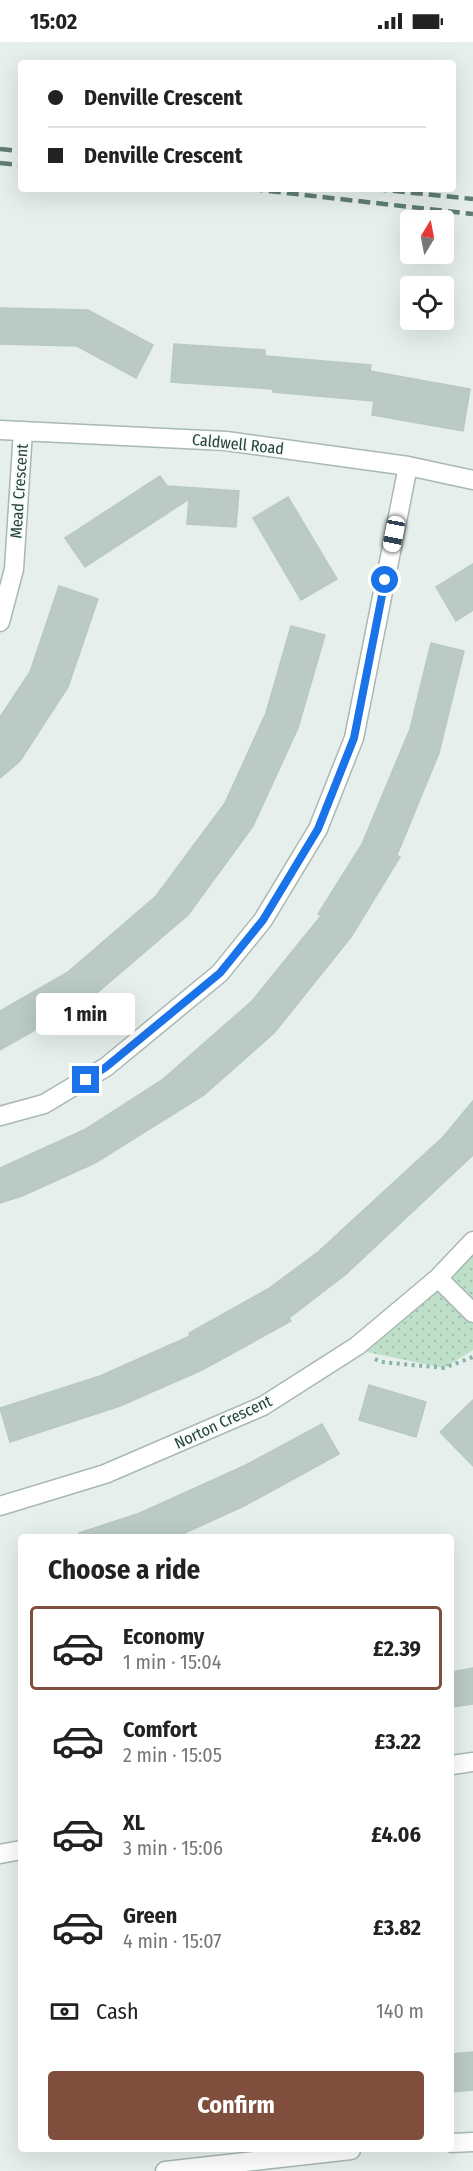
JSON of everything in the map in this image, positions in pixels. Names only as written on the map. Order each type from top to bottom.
[{"type":"street","name":"Caldwell Road","points":[[0,430],[226,441],[408,466],[473,480]]},
{"type":"street","name":"Mead Crescent","points":[[0,622],[14,569],[23,431]]},
{"type":"street","points":[[0,1116],[44,1104],[106,1067],[220,973],[263,920],[318,829],[354,738],[408,466]]},
{"type":"street","name":"Norton Crescent","points":[[0,1506],[105,1474],[263,1406],[357,1346],[438,1278],[473,1241]]},
{"type":"street","points":[[438,1278],[473,1313]]},
{"type":"street","points":[[454,1766],[473,1762]]},
{"type":"street","points":[[0,1854],[18,1851]]},
{"type":"street","points":[[454,2143],[473,2142]]},
{"type":"street","points":[[165,2171],[333,2152]]},
{"type":"path","points":[[357,1346],[381,1362],[408,1365],[444,1368],[473,1357]]},
{"type":"green space","points":[[473,1250],[473,1350],[444,1368],[362,1351]]},
{"type":"building","points":[[0,308],[88,310],[153,345],[136,378],[77,346],[0,344]]},
{"type":"building","points":[[174,344],[265,350],[265,356],[371,365],[370,371],[470,389],[463,431],[372,415],[374,401],[273,392],[273,389],[171,382]]},
{"type":"building","points":[[160,476],[167,486],[239,491],[236,527],[187,524],[189,499],[85,567],[65,538]]},
{"type":"building","points":[[288,497],[337,579],[301,600],[253,518]]},
{"type":"building","points":[[473,564],[473,610],[456,621],[436,587]]},
{"type":"building","points":[[59,586],[98,599],[68,687],[20,761],[0,778],[0,717],[30,672]]},
{"type":"building","points":[[291,626],[325,635],[298,728],[253,826],[188,915],[91,998],[0,1050],[0,1011],[68,972],[156,896],[225,803],[266,713]]},
{"type":"building","points":[[431,643],[464,651],[439,753],[397,855],[400,857],[351,937],[274,1033],[204,1095],[95,1163],[22,1196],[0,1203],[0,1168],[86,1129],[162,1080],[252,1001],[321,916],[318,914],[362,844],[410,729]]},
{"type":"building","points":[[473,1101],[473,1155],[345,1275],[289,1318],[291,1321],[202,1370],[120,1406],[10,1442],[0,1408],[100,1376],[190,1336],[189,1333],[268,1289],[318,1252],[443,1137]]},
{"type":"building","points":[[369,1385],[426,1402],[416,1437],[359,1420]]},
{"type":"building","points":[[473,1400],[473,1466],[440,1432]]},
{"type":"building","points":[[322,1424],[339,1454],[244,1506],[183,1534],[79,1534],[140,1513],[246,1465]]},
{"type":"building","points":[[473,1668],[473,1704],[454,1707],[454,1672]]},
{"type":"building","points":[[473,2052],[473,2090],[454,2092],[454,2054]]},
{"type":"railway","points":[[0,149],[18,151]]},
{"type":"railway","points":[[0,163],[18,165]]},
{"type":"railway","points":[[278,192],[473,214]]},
{"type":"railway","points":[[404,192],[473,199]]},
{"type":"route","points":[[86,1080],[106,1067],[220,973],[263,920],[318,829],[354,738],[385,580]]}]
